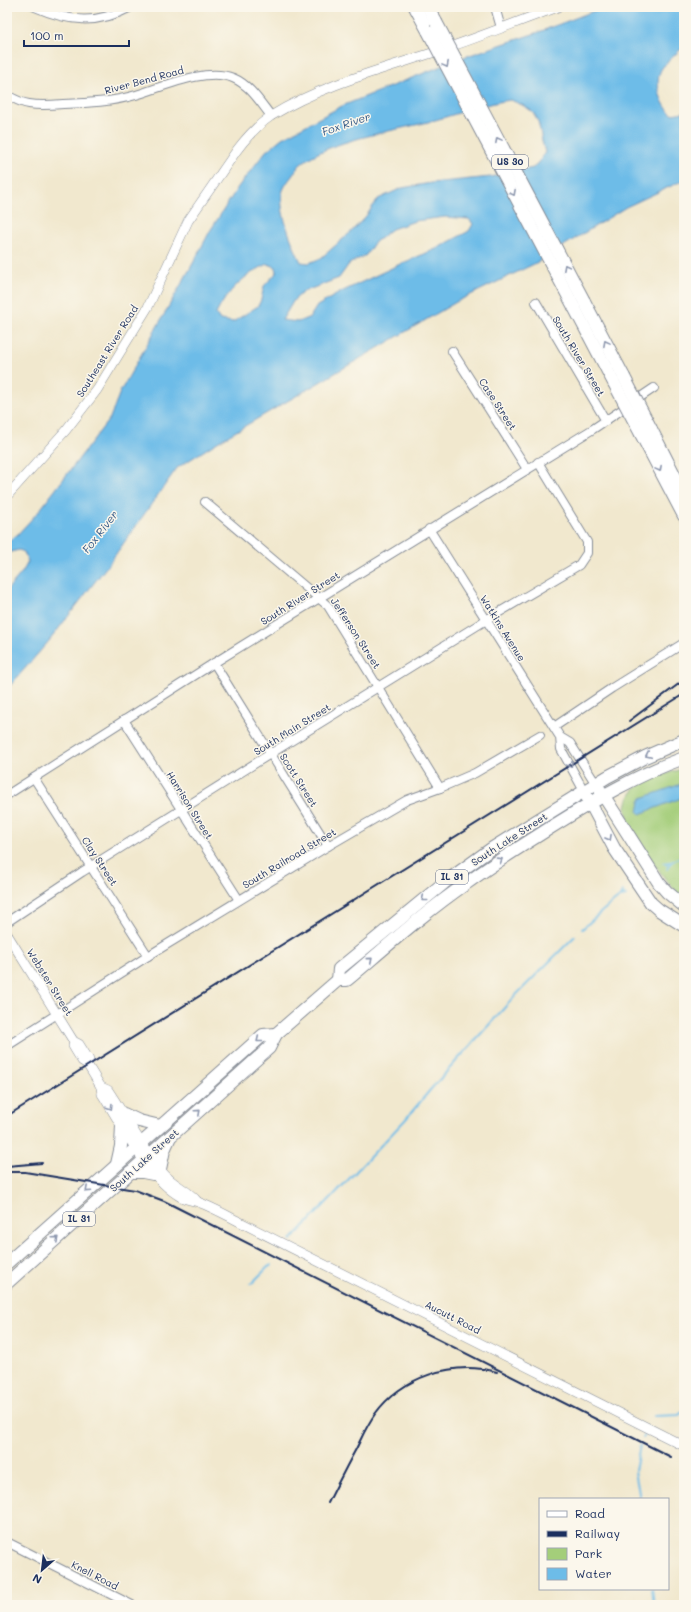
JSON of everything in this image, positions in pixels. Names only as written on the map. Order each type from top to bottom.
[{"type":"main road","name":"US 30","points":[[415,7],[432,26],[579,304],[646,432],[684,516]]},
{"type":"main road","name":"US 30","points":[[428,7],[432,26]]},
{"type":"main road","name":"US 30","points":[[646,432],[684,494]]},
{"type":"main road","name":"South Lake Street","points":[[338,980],[339,969],[444,883],[491,849],[596,784],[645,757],[684,740]]},
{"type":"main road","name":"South Lake Street","points":[[7,1283],[269,1048],[276,1034],[338,980],[347,980],[467,882],[603,796],[646,772],[684,758]]},
{"type":"main road","points":[[596,784],[660,883],[667,892],[684,906]]},
{"type":"main road","points":[[584,791],[614,848],[651,903],[684,926]]},
{"type":"main road","name":"South Lake Street","points":[[7,1263],[263,1035],[276,1034]]},
{"type":"main road","points":[[117,1164],[121,1146],[123,1120],[139,1121],[160,1126]]},
{"type":"main road","points":[[130,1172],[157,1171],[169,1138]]},
{"type":"street","points":[[35,7],[67,18],[89,20],[116,14],[131,7]]},
{"type":"street","points":[[496,7],[501,28]]},
{"type":"street","name":"Southeast River Road","points":[[7,496],[66,430],[97,390],[148,307],[188,221],[244,141],[271,116],[308,97],[341,84],[454,46],[558,7]]},
{"type":"street","name":"River Bend Road","points":[[7,95],[30,104],[42,105],[99,102],[124,98],[198,76],[216,74],[233,78],[242,83],[254,93],[271,116]]},
{"type":"street","name":"South River Street","points":[[536,302],[606,420]]},
{"type":"street","name":"Case Street","points":[[452,351],[527,469]]},
{"type":"street","name":"South River Street","points":[[7,795],[214,663],[606,420],[654,388]]},
{"type":"street","name":"South Main Street","points":[[7,922],[181,810],[486,620],[579,565],[587,554],[587,542],[538,462]]},
{"type":"street","name":"Jefferson Street","points":[[205,502],[328,606],[440,788]]},
{"type":"street","name":"Watkins Avenue","points":[[430,529],[560,737],[570,743],[596,784]]},
{"type":"street","points":[[554,727],[612,688],[684,644]]},
{"type":"street","name":"Scott Street","points":[[214,663],[328,846]]},
{"type":"street","name":"Harrison Street","points":[[124,720],[239,900]]},
{"type":"street","name":"South Railroad Street","points":[[7,1046],[148,956],[328,846],[407,800],[475,773],[540,735]]},
{"type":"street","name":"Watkins Avenue","points":[[560,737],[560,749],[584,791]]},
{"type":"street","name":"Clay Street","points":[[34,778],[148,956]]},
{"type":"street","name":"Webster Street","points":[[7,934],[74,1042],[79,1044],[89,1060],[87,1064],[102,1087],[102,1094],[123,1120],[147,1158],[157,1171],[192,1195],[198,1202],[212,1208]]},
{"type":"street","name":"Aucutt Road","points":[[212,1208],[684,1446]]},
{"type":"street","name":"Knell Road","points":[[7,1542],[132,1605]]},
{"type":"green space","points":[[684,768],[684,898],[668,882],[649,857],[633,830],[626,809],[629,797],[638,786],[664,774]]},
{"type":"water","name":"Fox River","points":[[604,7],[684,7],[684,48],[680,50],[662,68],[659,74],[658,86],[665,105],[672,114],[684,112],[684,180],[626,207],[536,263],[458,301],[216,443],[177,468],[111,561],[49,641],[7,689],[7,590],[23,571],[28,562],[24,552],[19,550],[7,553],[7,542],[17,535],[39,511],[110,418],[120,392],[210,231],[238,187],[266,151],[282,138],[342,106],[464,57],[539,32]],"holes":[[[510,100],[529,109],[537,120],[545,152],[533,168],[491,177],[431,183],[402,188],[378,199],[366,216],[351,232],[321,258],[309,263],[301,262],[287,229],[282,202],[282,193],[284,188],[301,164],[312,156],[343,143],[428,122],[489,104]],[[445,217],[469,219],[473,224],[469,231],[436,249],[341,292],[317,306],[310,317],[298,322],[282,320],[294,300],[303,292],[339,278],[349,264],[366,255],[374,243],[392,229],[415,221]],[[268,264],[276,267],[277,272],[264,286],[258,306],[233,322],[220,320],[216,314],[231,291],[244,278]]]},
{"type":"water","points":[[684,783],[684,797],[640,814],[638,812],[642,798]]},
{"type":"waterway","points":[[666,865],[684,855]]},
{"type":"waterway","points":[[663,863],[670,862]]},
{"type":"waterway","points":[[667,869],[671,863]]},
{"type":"waterway","points":[[620,896],[623,891]]},
{"type":"waterway","points":[[582,929],[624,894]]},
{"type":"waterway","points":[[621,897],[626,896]]},
{"type":"waterway","points":[[291,1240],[405,1120],[516,995],[575,936]]},
{"type":"waterway","points":[[251,1284],[268,1267],[272,1265]]},
{"type":"waterway","points":[[654,1416],[679,1415],[684,1410]]},
{"type":"waterway","points":[[643,1438],[645,1434]]},
{"type":"waterway","points":[[640,1445],[635,1471],[640,1498]]},
{"type":"waterway","points":[[652,1590],[654,1605]]},
{"type":"railway","points":[[629,721],[684,680]]},
{"type":"railway","points":[[7,1116],[684,694]]},
{"type":"railway","points":[[7,1166],[42,1163]]},
{"type":"railway","points":[[7,1172],[25,1172],[135,1190],[164,1201],[671,1457]]},
{"type":"railway","points":[[328,1503],[372,1418],[386,1401],[399,1390],[414,1381],[446,1370],[463,1368],[497,1372]]}]
